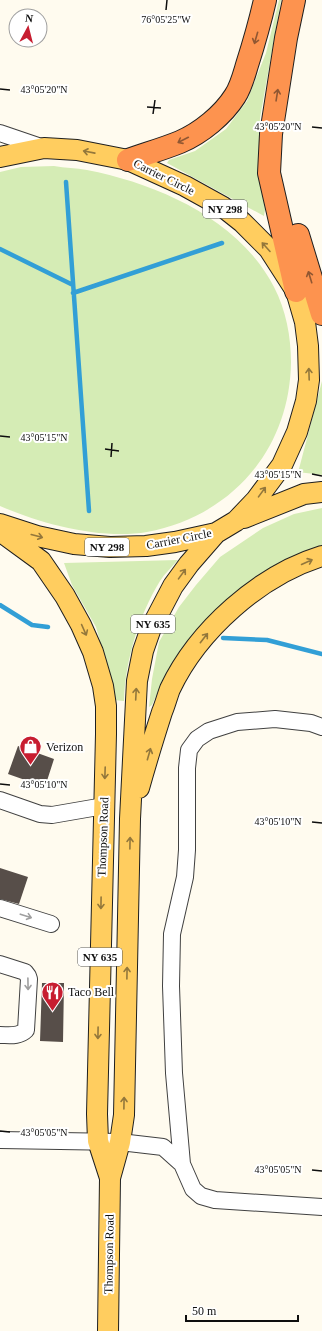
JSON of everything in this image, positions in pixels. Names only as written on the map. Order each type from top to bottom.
[{"type":"highway","points":[[128,160],[181,142],[213,120],[229,104],[236,94],[244,73],[256,38],[265,0]]},
{"type":"highway","points":[[294,0],[286,38],[271,134],[269,173],[296,291]]},
{"type":"highway","points":[[271,134],[303,255],[314,318]]},
{"type":"main road","name":"Carrier Circle","points":[[0,157],[44,148],[77,150],[128,160],[185,186],[223,207],[242,222],[269,249],[314,318],[308,346],[309,380],[306,401],[297,432],[282,465],[256,500],[236,521],[216,533],[168,543],[146,546],[110,547],[74,544],[37,536],[0,524]]},
{"type":"main road","name":"NY 298","points":[[314,318],[322,359]]},
{"type":"main road","name":"NY 298","points":[[236,521],[304,494],[322,492]]},
{"type":"main road","name":"Thompson Road","points":[[0,531],[41,561],[65,596],[81,625],[93,652],[103,686],[106,706],[106,734],[97,1114],[98,1141],[110,1178]]},
{"type":"main road","name":"Thompson Road","points":[[108,1331],[110,1178],[120,1142],[124,1115],[130,819],[137,681],[143,651],[151,628],[173,586],[189,564],[216,533]]},
{"type":"main road","points":[[0,548],[31,568],[65,596]]},
{"type":"main road","points":[[130,819],[153,739],[170,689],[191,654],[209,631],[248,595],[276,575],[322,556]]},
{"type":"street","points":[[0,133],[44,148]]},
{"type":"street","points":[[322,727],[311,723],[275,719],[237,722],[209,731],[196,740],[189,750],[187,768],[187,850],[185,877],[172,934],[171,986],[174,1073],[182,1164],[193,1189],[201,1196],[215,1200],[322,1207]]},
{"type":"street","points":[[0,800],[40,814],[52,815],[104,806]]},
{"type":"street","points":[[0,908],[52,924]]},
{"type":"street","points":[[0,964],[25,972],[29,979],[26,1030],[18,1035],[0,1034]]},
{"type":"street","points":[[0,1140],[98,1141],[163,1147],[182,1164]]},
{"type":"green space","points":[[279,0],[281,0],[260,118],[259,137],[265,210],[264,216],[167,163],[169,160],[195,151],[226,129],[247,101],[266,53]]},
{"type":"green space","points":[[54,166],[87,170],[114,176],[168,195],[194,208],[218,224],[240,242],[259,263],[274,287],[282,305],[289,333],[291,362],[288,394],[280,423],[267,450],[250,474],[230,494],[205,511],[178,524],[147,532],[111,534],[72,529],[34,519],[0,506],[0,172],[21,167]]},
{"type":"green space","points":[[322,381],[322,475],[298,472],[300,465]]},
{"type":"green space","points":[[322,508],[322,546],[300,554],[258,576],[221,605],[204,622],[175,659],[152,705],[149,707],[152,679],[159,642],[179,607],[220,557],[263,528],[294,514]]},
{"type":"green space","points":[[178,560],[166,573],[152,594],[140,623],[130,654],[124,701],[113,700],[110,676],[96,627],[72,585],[64,563]]},
{"type":"building","name":"Verizon","points":[[18,746],[54,759],[45,787],[8,774]]},
{"type":"building","points":[[0,868],[28,877],[19,904],[0,899]]},
{"type":"building","name":"Taco Bell","points":[[42,983],[64,983],[63,1042],[40,1041]]},
{"type":"waterway","points":[[66,182],[89,511]]},
{"type":"waterway","points":[[73,293],[222,243]]},
{"type":"waterway","points":[[0,249],[73,285]]},
{"type":"waterway","points":[[0,605],[32,625],[48,627]]},
{"type":"waterway","points":[[223,638],[267,640],[322,654]]},
{"type":"place","name":"Verizon","points":[[31,766]]},
{"type":"place","name":"Taco Bell","points":[[52,1012]]}]
